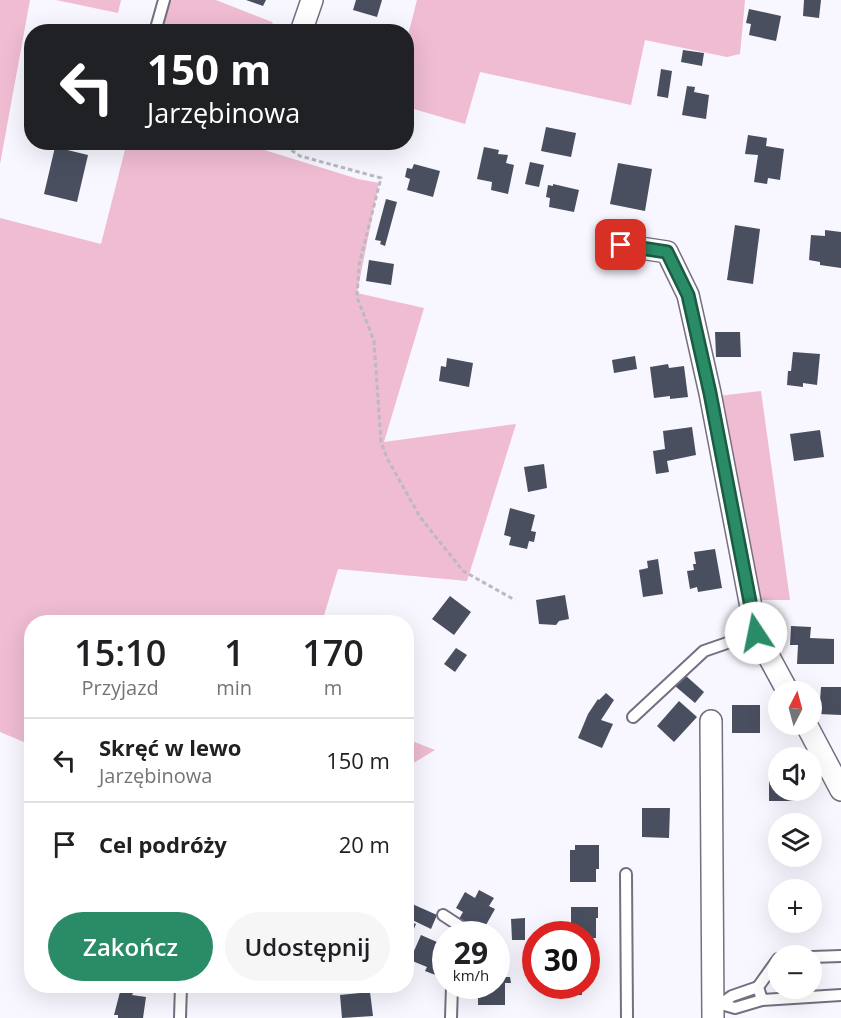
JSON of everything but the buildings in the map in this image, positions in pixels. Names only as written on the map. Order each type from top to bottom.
[{"type":"street","points":[[304,24],[312,0]]},
{"type":"street","points":[[621,245],[667,252],[688,295],[710,393],[756,633],[782,681]]},
{"type":"street","points":[[711,721],[715,1009]]},
{"type":"street","points":[[812,735],[841,790]]},
{"type":"lane","points":[[157,24],[164,0]]},
{"type":"lane","points":[[633,717],[704,651],[756,633]]},
{"type":"lane","points":[[626,874],[627,1018]]},
{"type":"lane","points":[[443,915],[452,921]]},
{"type":"lane","points":[[822,957],[841,956]]},
{"type":"lane","points":[[715,1009],[732,996],[758,987],[768,973]]},
{"type":"lane","points":[[758,987],[762,1000]]},
{"type":"lane","points":[[180,1018],[181,993]]},
{"type":"lane","points":[[715,1009],[735,1008],[762,1000],[841,995]]},
{"type":"lane","points":[[451,1018],[452,999]]},
{"type":"path","points":[[291,150],[300,156],[381,178],[359,265],[357,297],[374,341],[381,442],[387,458],[420,517],[463,572],[515,600]]},
{"type":"shaded area","points":[[0,0],[30,0],[24,24],[0,164]]},
{"type":"shaded area","points":[[56,0],[121,0],[118,13]]},
{"type":"shaded area","points":[[168,0],[216,0],[273,24],[164,24]]},
{"type":"shaded area","points":[[417,0],[745,0],[740,54],[727,57],[645,40],[631,105],[480,72],[465,124],[414,109],[414,24],[411,24]]},
{"type":"shaded area","points":[[125,150],[264,150],[358,179],[379,183],[357,293],[424,308],[384,442],[516,424],[467,581],[338,569],[324,615],[24,615],[24,742],[0,732],[0,218],[101,244]]},
{"type":"shaded area","points":[[761,391],[790,600],[759,600],[718,396]]},
{"type":"shaded area","points":[[414,742],[435,750],[414,763]]},
{"type":"route","points":[[621,245],[667,252],[688,295],[710,393],[756,633]]}]
